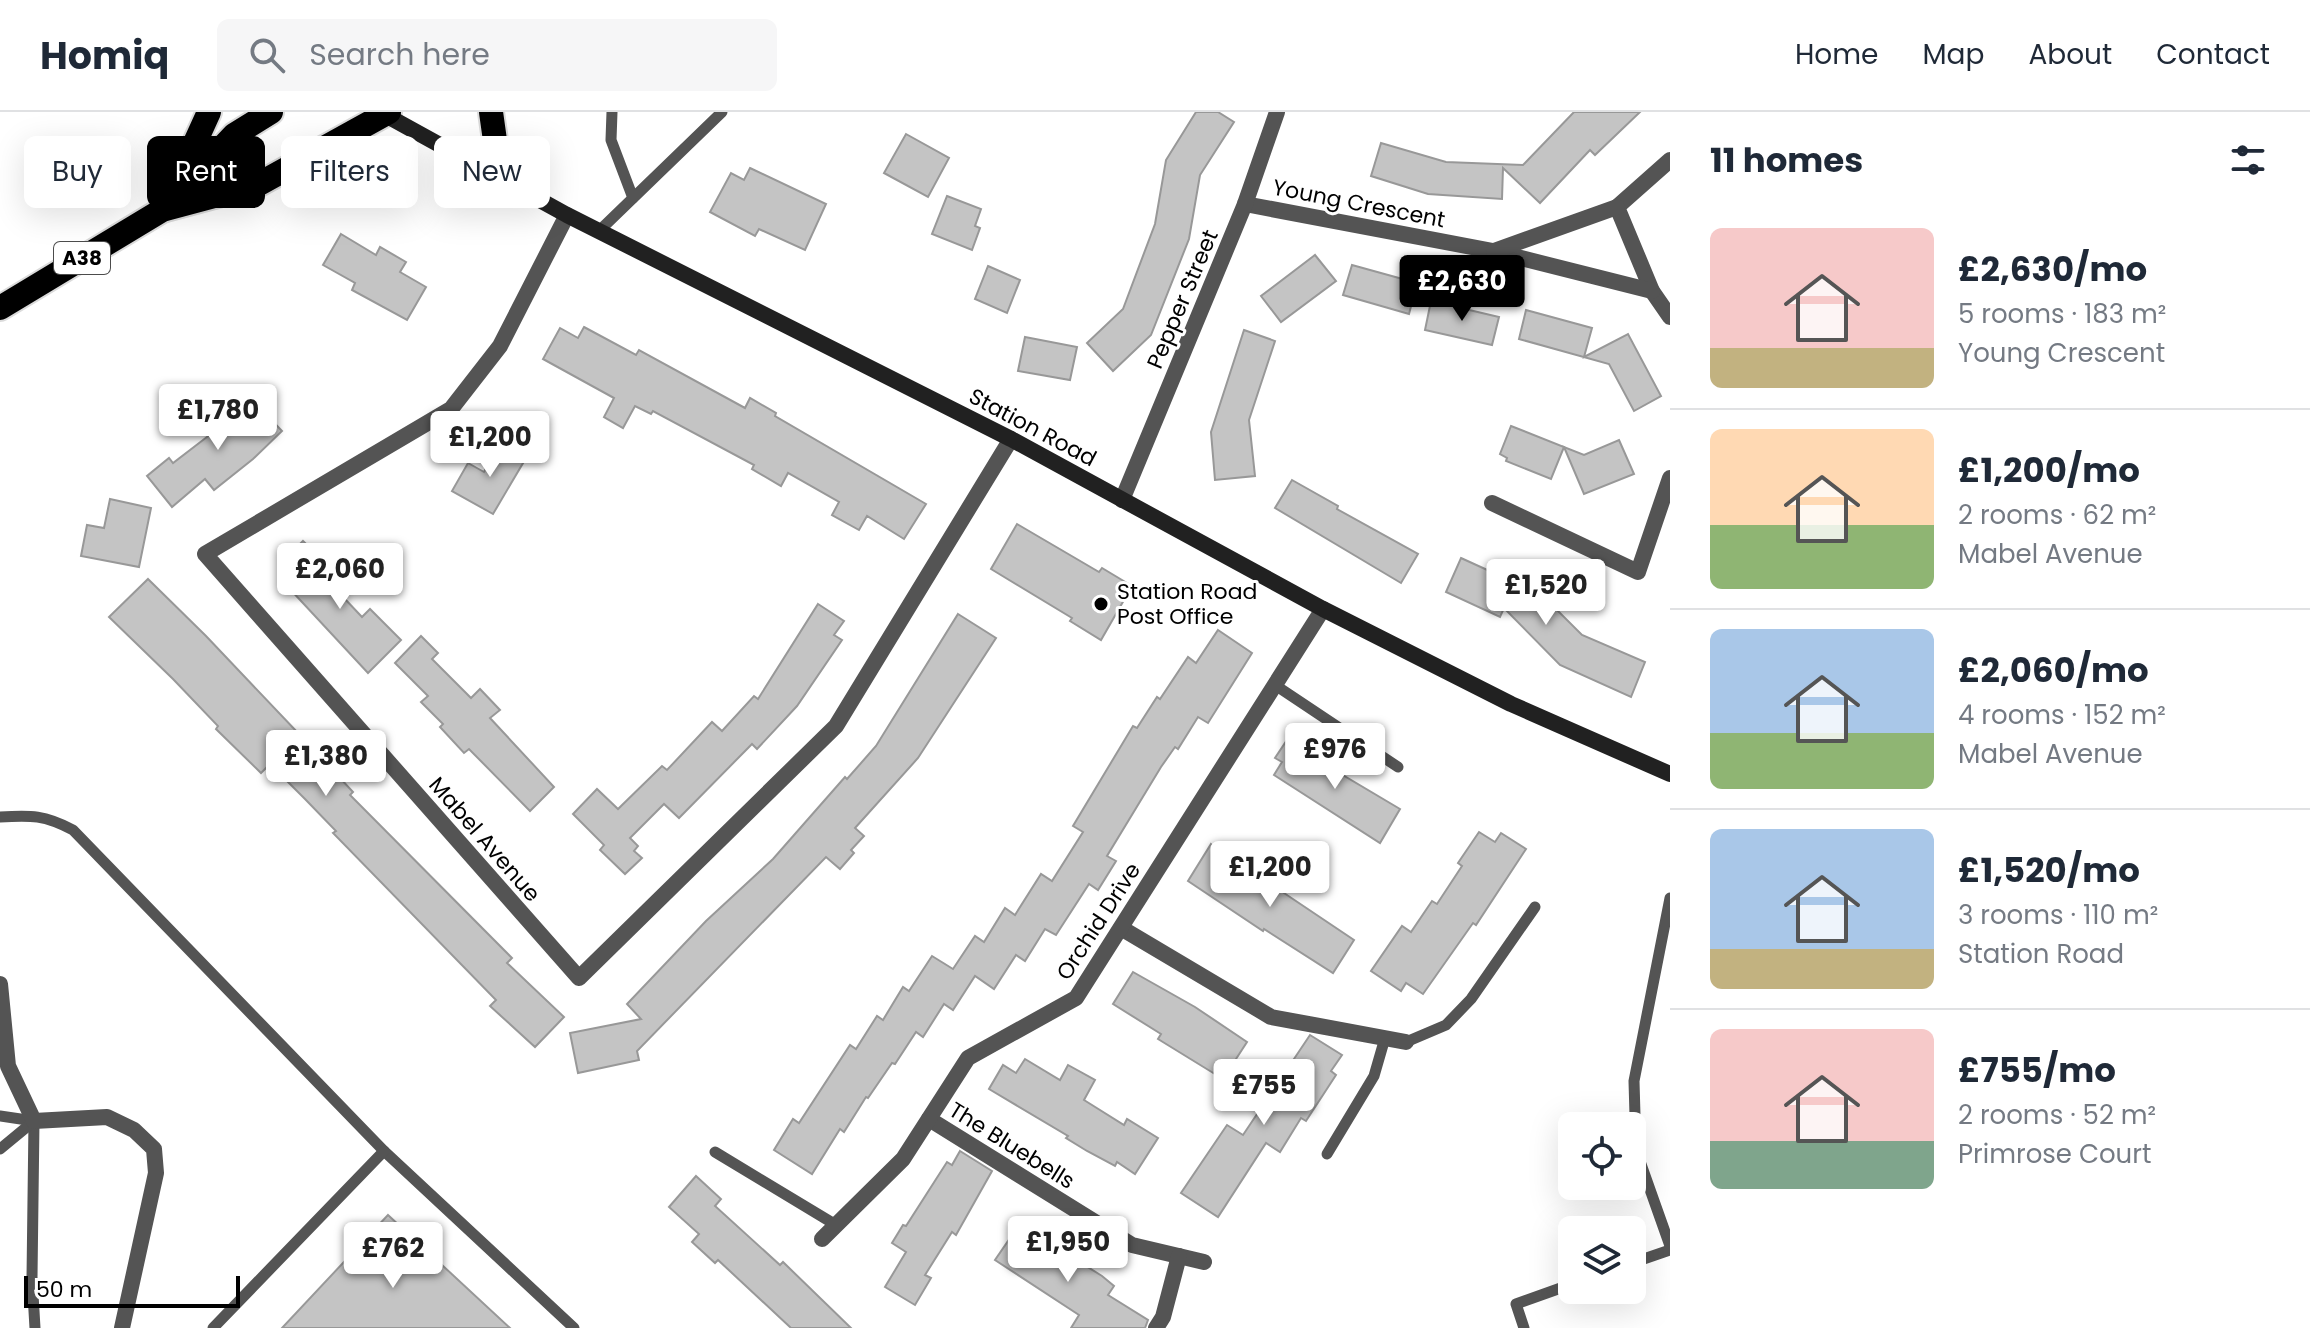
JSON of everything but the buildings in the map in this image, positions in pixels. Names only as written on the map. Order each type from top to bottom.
[{"type":"highway","points":[[164,209],[209,112]]},
{"type":"highway","name":"A38","points":[[0,308],[164,209],[234,135],[271,112]]},
{"type":"highway","points":[[491,112],[494,136]]},
{"type":"highway","name":"A38","points":[[164,209],[259,184],[384,113]]},
{"type":"main road","name":"Station Road","points":[[384,113],[434,140]]},
{"type":"main road","name":"Station Road","points":[[550,205],[1011,439],[1323,609],[1511,704],[1670,774]]},
{"type":"street","name":"Pepper Street","points":[[1122,500],[1245,204],[1277,112]]},
{"type":"street","points":[[1493,251],[1617,207],[1670,160]]},
{"type":"street","name":"Young Crescent","points":[[1245,204],[1493,251],[1652,291]]},
{"type":"street","points":[[1617,207],[1652,291],[1670,317]]},
{"type":"street","name":"Mabel Avenue","points":[[567,215],[500,346],[451,409],[205,554],[579,978],[836,726],[1011,439]]},
{"type":"street","points":[[1492,503],[1638,572],[1670,478]]},
{"type":"street","name":"Orchid Drive","points":[[822,1239],[903,1159],[968,1058],[1076,998],[1323,609]]},
{"type":"street","points":[[1121,928],[1271,1017],[1406,1042]]},
{"type":"street","points":[[0,984],[8,1066],[34,1121],[107,1117],[134,1130],[154,1149],[156,1173],[122,1328]]},
{"type":"street","name":"The Bluebells","points":[[929,1119],[1132,1245],[1204,1262]]},
{"type":"street","points":[[1156,1328],[1163,1317],[1179,1256]]},
{"type":"lane","points":[[612,112],[611,140],[633,198]]},
{"type":"lane","points":[[599,231],[722,112]]},
{"type":"lane","points":[[1275,685],[1398,767]]},
{"type":"lane","points":[[0,817],[35,815],[52,819],[73,830],[384,1151],[574,1328]]},
{"type":"lane","points":[[1646,1257],[1670,1248],[1636,1150],[1634,1081],[1670,898]]},
{"type":"lane","points":[[1406,1042],[1446,1025],[1471,999],[1535,907]]},
{"type":"lane","points":[[1327,1154],[1374,1076],[1385,1038]]},
{"type":"lane","points":[[0,1116],[34,1121]]},
{"type":"lane","points":[[0,1149],[34,1121]]},
{"type":"lane","points":[[34,1121],[32,1277],[35,1328]]},
{"type":"lane","points":[[213,1328],[384,1151]]},
{"type":"lane","points":[[715,1152],[836,1225]]},
{"type":"lane","points":[[1524,1328],[1516,1304],[1558,1289]]},
{"type":"place","name":"Station Road Post Office","points":[[1101,604]]}]
